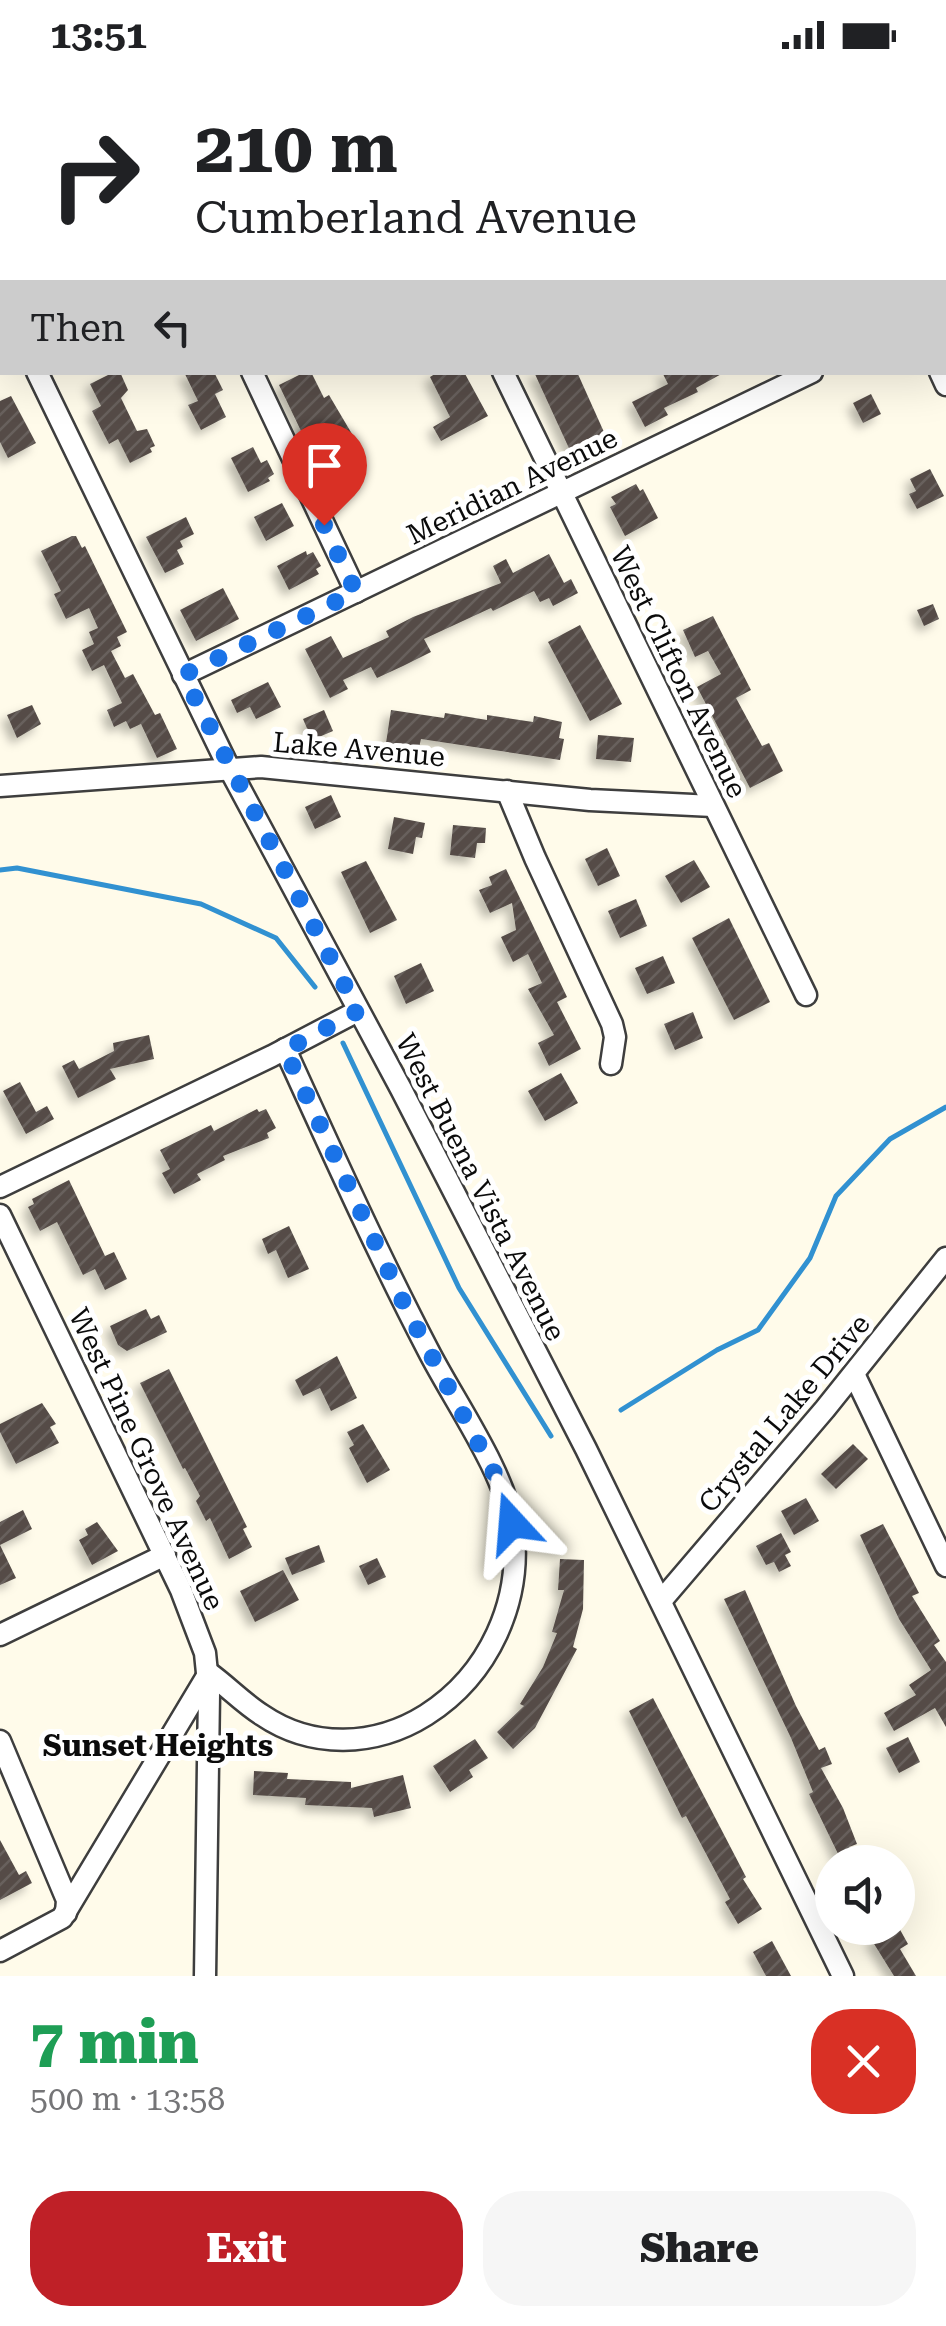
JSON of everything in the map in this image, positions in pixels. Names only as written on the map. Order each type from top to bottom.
[{"type":"street","name":"West Buena Vista Avenue","points":[[38,375],[228,768],[480,1243],[844,1976]]},
{"type":"street","points":[[253,375],[356,592]]},
{"type":"street","name":"West Clifton Avenue","points":[[504,375],[806,994]]},
{"type":"street","name":"Meridian Avenue","points":[[183,675],[806,375]]},
{"type":"street","name":"Lake Avenue","points":[[0,786],[228,768],[342,773],[590,800],[713,806]]},
{"type":"street","points":[[507,791],[612,1024],[611,1064]]},
{"type":"street","points":[[0,1187],[358,1011]]},
{"type":"street","points":[[0,1951],[50,1927],[66,1912],[209,1673],[258,1713],[289,1730],[323,1740],[359,1740],[380,1736],[436,1709],[471,1676],[494,1642],[512,1584],[512,1523],[501,1486],[405,1306],[285,1050]]},
{"type":"street","name":"West Pine Grove Avenue","points":[[0,1215],[165,1555],[194,1620],[209,1673],[206,1976]]},
{"type":"street","name":"Crystal Lake Drive","points":[[661,1601],[854,1374],[946,1258]]},
{"type":"street","points":[[854,1374],[946,1566]]},
{"type":"street","points":[[0,1635],[165,1555]]},
{"type":"street","points":[[0,1741],[67,1900],[66,1912]]},
{"type":"building","points":[[108,375],[121,375],[128,390],[121,398],[137,431],[147,429],[155,446],[150,448],[152,452],[130,463],[118,439],[109,444],[92,411],[101,406],[90,384]]},
{"type":"building","points":[[185,375],[216,375],[223,390],[215,394],[226,417],[201,430],[188,405],[198,401]]},
{"type":"building","points":[[299,375],[312,375],[324,398],[329,395],[352,434],[312,454],[279,385]]},
{"type":"building","points":[[466,375],[488,416],[441,441],[433,427],[450,417],[430,377]]},
{"type":"building","points":[[535,375],[578,375],[608,441],[573,457]]},
{"type":"building","points":[[664,375],[720,375],[696,388],[698,392],[664,408],[668,415],[645,427],[632,402],[668,384]]},
{"type":"building","points":[[871,394],[881,414],[863,423],[853,403]]},
{"type":"building","points":[[11,396],[36,443],[8,458],[0,442],[0,401]]},
{"type":"building","points":[[253,447],[261,463],[267,460],[274,474],[268,478],[270,481],[248,492],[231,458]]},
{"type":"building","points":[[930,469],[944,496],[917,509],[909,494],[916,491],[910,479]]},
{"type":"building","points":[[636,484],[640,491],[643,489],[658,518],[625,536],[610,507],[616,504],[611,497]]},
{"type":"building","points":[[282,503],[294,526],[266,541],[254,517]]},
{"type":"building","points":[[186,517],[194,534],[180,541],[183,547],[177,550],[184,564],[165,573],[146,537]]},
{"type":"building","points":[[76,536],[82,548],[85,546],[127,632],[117,637],[121,646],[111,651],[125,678],[133,674],[155,715],[160,713],[177,749],[157,758],[141,724],[130,729],[126,721],[114,727],[107,710],[122,703],[104,665],[92,671],[82,650],[94,644],[89,632],[98,628],[89,608],[66,619],[54,594],[61,591],[41,551]]},
{"type":"building","points":[[306,551],[307,555],[313,552],[321,566],[316,569],[319,574],[289,590],[277,566]]},
{"type":"building","points":[[549,554],[564,583],[571,579],[578,593],[553,606],[549,598],[540,602],[534,591],[493,611],[491,608],[424,639],[431,652],[403,666],[377,678],[371,667],[343,680],[348,689],[330,698],[305,649],[331,636],[343,658],[389,637],[386,631],[413,617],[501,583],[493,566],[506,559],[513,573]]},
{"type":"building","points":[[223,588],[239,619],[196,641],[180,610]]},
{"type":"building","points":[[933,604],[939,619],[924,626],[917,610]]},
{"type":"building","points":[[713,616],[751,690],[736,698],[762,746],[769,743],[783,771],[750,788],[697,687],[721,674],[708,651],[695,657],[683,630]]},
{"type":"building","points":[[580,625],[622,704],[590,721],[548,642]]},
{"type":"building","points":[[268,682],[281,707],[256,719],[250,707],[237,713],[231,700]]},
{"type":"building","points":[[32,705],[41,724],[17,738],[7,715]]},
{"type":"building","points":[[324,710],[333,731],[312,740],[303,719]]},
{"type":"building","points":[[391,710],[444,718],[445,713],[533,722],[534,716],[562,722],[560,760],[421,739],[419,748],[386,743]]},
{"type":"building","points":[[598,735],[634,738],[631,762],[596,759]]},
{"type":"building","points":[[331,795],[341,817],[315,829],[305,807]]},
{"type":"building","points":[[394,817],[425,823],[422,838],[416,837],[413,854],[388,849]]},
{"type":"building","points":[[453,825],[486,828],[485,843],[477,843],[475,858],[450,855]]},
{"type":"building","points":[[607,848],[620,876],[598,886],[585,859]]},
{"type":"building","points":[[694,860],[710,887],[681,903],[665,876]]},
{"type":"building","points":[[366,861],[397,920],[370,933],[341,872]]},
{"type":"building","points":[[506,869],[567,997],[557,1002],[581,1049],[549,1066],[538,1043],[554,1035],[528,989],[542,983],[528,954],[513,962],[501,937],[516,930],[512,903],[490,913],[479,890],[492,885],[489,877]]},
{"type":"building","points":[[636,899],[647,926],[620,938],[608,911]]},
{"type":"building","points":[[729,918],[770,1002],[734,1020],[692,938]]},
{"type":"building","points":[[663,956],[675,983],[647,994],[635,968]]},
{"type":"building","points":[[421,963],[434,991],[406,1004],[394,976]]},
{"type":"building","points":[[693,1012],[703,1038],[675,1050],[664,1024]]},
{"type":"building","points":[[149,1035],[154,1059],[110,1069],[116,1079],[78,1098],[62,1066],[74,1060],[79,1069],[114,1051],[113,1043]]},
{"type":"building","points":[[561,1073],[578,1103],[545,1121],[528,1091]]},
{"type":"building","points":[[20,1082],[36,1112],[47,1106],[54,1119],[26,1134],[3,1091]]},
{"type":"building","points":[[257,1109],[266,1109],[276,1128],[267,1133],[269,1138],[223,1156],[225,1160],[197,1174],[201,1180],[174,1194],[162,1173],[170,1169],[160,1150],[211,1125],[214,1131]]},
{"type":"building","points":[[69,1180],[105,1256],[114,1252],[127,1279],[105,1290],[95,1269],[83,1275],[57,1222],[40,1231],[28,1207],[34,1204],[32,1199]]},
{"type":"building","points":[[289,1226],[309,1269],[288,1278],[276,1250],[268,1254],[262,1239]]},
{"type":"building","points":[[146,1309],[151,1319],[159,1315],[167,1332],[127,1351],[118,1345],[110,1326]]},
{"type":"building","points":[[337,1356],[357,1398],[331,1411],[320,1388],[303,1396],[295,1380]]},
{"type":"building","points":[[169,1369],[247,1527],[243,1529],[252,1547],[229,1559],[210,1518],[206,1521],[196,1501],[200,1496],[140,1383]]},
{"type":"building","points":[[42,1403],[56,1424],[50,1427],[59,1443],[16,1464],[0,1424]]},
{"type":"building","points":[[363,1424],[390,1470],[367,1483],[349,1448],[354,1445],[347,1432]]},
{"type":"building","points":[[853,1444],[868,1459],[836,1489],[821,1474]]},
{"type":"building","points":[[806,1498],[819,1521],[794,1535],[781,1511]]},
{"type":"building","points":[[23,1510],[32,1529],[0,1545],[0,1522]]},
{"type":"building","points":[[97,1522],[118,1551],[92,1565],[79,1540],[88,1535],[85,1529]]},
{"type":"building","points":[[883,1524],[919,1593],[912,1596],[940,1641],[934,1645],[946,1662],[946,1727],[935,1708],[894,1731],[884,1713],[916,1695],[909,1685],[931,1670],[899,1619],[860,1535]]},
{"type":"building","points":[[781,1533],[791,1552],[785,1555],[791,1566],[779,1572],[774,1562],[766,1565],[756,1546]]},
{"type":"building","points":[[0,1545],[16,1578],[0,1585]]},
{"type":"building","points":[[319,1545],[325,1562],[292,1575],[285,1558]]},
{"type":"building","points":[[377,1558],[386,1577],[368,1585],[359,1566]]},
{"type":"building","points":[[560,1559],[584,1560],[583,1609],[573,1647],[577,1649],[535,1728],[513,1749],[497,1732],[524,1706],[520,1704],[543,1667],[557,1633],[552,1632],[564,1590],[558,1590]]},
{"type":"building","points":[[283,1570],[299,1600],[255,1622],[240,1591]]},
{"type":"building","points":[[745,1590],[796,1706],[819,1750],[825,1747],[832,1764],[821,1768],[857,1844],[834,1845],[809,1794],[813,1792],[791,1738],[724,1599]]},
{"type":"building","points":[[653,1698],[746,1877],[743,1879],[762,1909],[738,1924],[725,1902],[730,1899],[686,1816],[682,1818],[629,1711]]},
{"type":"building","points":[[908,1737],[920,1762],[899,1773],[886,1748]]},
{"type":"building","points":[[475,1739],[488,1758],[469,1770],[473,1777],[450,1792],[433,1766]]},
{"type":"building","points":[[254,1771],[288,1773],[287,1779],[351,1782],[351,1788],[403,1775],[411,1808],[374,1817],[372,1808],[305,1805],[306,1798],[253,1795]]},
{"type":"building","points":[[0,1840],[19,1875],[26,1871],[32,1883],[0,1900]]},
{"type":"building","points":[[772,1941],[791,1976],[766,1976],[753,1952]]},
{"type":"building","points":[[875,1945],[906,1945],[900,1949],[916,1976],[894,1976]]},
{"type":"waterway","points":[[0,870],[17,868],[201,904],[276,938],[315,987]]},
{"type":"waterway","points":[[343,1043],[459,1288],[551,1436]]},
{"type":"waterway","points":[[621,1410],[717,1350],[758,1330],[810,1258],[836,1196],[890,1139],[946,1107]]},
{"type":"district","name":"Sunset Heights","points":[[158,1746]]},
{"type":"route","points":[[324,525],[356,592],[183,675],[228,768],[358,1011],[285,1050],[405,1306],[501,1486],[512,1523]]}]
